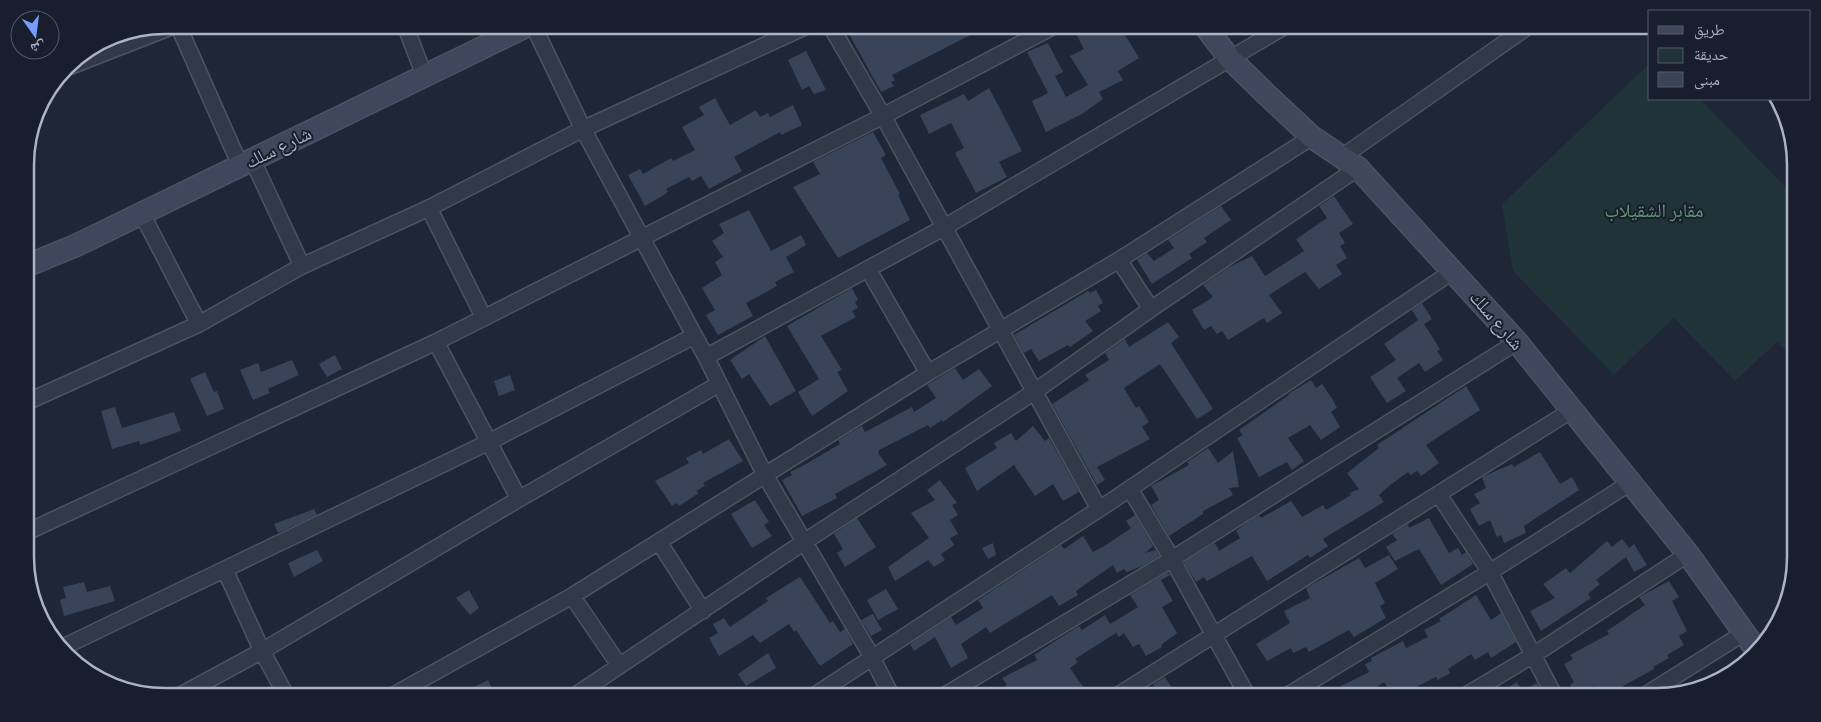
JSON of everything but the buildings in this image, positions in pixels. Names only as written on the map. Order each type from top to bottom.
[{"type":"street","points":[[182,34],[246,162],[302,266]]},
{"type":"street","points":[[409,34],[424,75]]},
{"type":"street","name":"شارع سلك","points":[[34,263],[77,245],[142,214],[510,34]]},
{"type":"street","points":[[538,34],[583,128],[706,357],[765,475],[872,657],[888,688]]},
{"type":"street","points":[[34,399],[199,324],[302,266],[429,208],[583,128],[789,34]]},
{"type":"street","points":[[835,34],[883,116],[1099,509]]},
{"type":"street","points":[[34,529],[436,342],[883,116],[1039,34]]},
{"type":"street","name":"شارع سلك","points":[[1211,34],[1230,59],[1312,137],[1350,162],[1453,270],[1517,342],[1688,554],[1750,641]]},
{"type":"street","points":[[706,357],[943,228],[1272,34]]},
{"type":"street","points":[[586,688],[804,542],[1034,392],[1151,309],[1350,162],[1518,34]]},
{"type":"street","points":[[86,60],[152,35]]},
{"type":"street","points":[[406,688],[572,596],[928,373],[1119,260],[1312,137]]},
{"type":"street","points":[[429,208],[484,318]]},
{"type":"street","points":[[142,214],[199,324]]},
{"type":"street","points":[[1119,260],[1151,309]]},
{"type":"street","points":[[868,269],[928,373]]},
{"type":"street","points":[[826,688],[1130,489],[1453,270]]},
{"type":"street","points":[[67,645],[489,442],[694,336]]},
{"type":"street","points":[[436,342],[519,498]]},
{"type":"street","points":[[957,688],[1172,559],[1517,342]]},
{"type":"street","points":[[194,688],[262,652],[519,498],[719,384]]},
{"type":"street","points":[[1129,688],[1572,410]]},
{"type":"street","points":[[1300,688],[1490,572],[1630,483]]},
{"type":"street","points":[[1130,489],[1172,559],[1243,688]]},
{"type":"street","points":[[1439,495],[1490,572],[1552,688]]},
{"type":"street","points":[[659,542],[703,611]]},
{"type":"street","points":[[1478,688],[1535,654],[1688,554]]},
{"type":"street","points":[[224,570],[262,652],[282,688]]},
{"type":"street","points":[[572,596],[619,665]]},
{"type":"street","points":[[1659,688],[1750,641]]},
{"type":"green space","name":"مقابر الشقيلاب","points":[[1648,65],[1648,100],[1701,100],[1787,189],[1787,352],[1777,342],[1735,381],[1674,318],[1614,375],[1513,271],[1502,204]]}]
